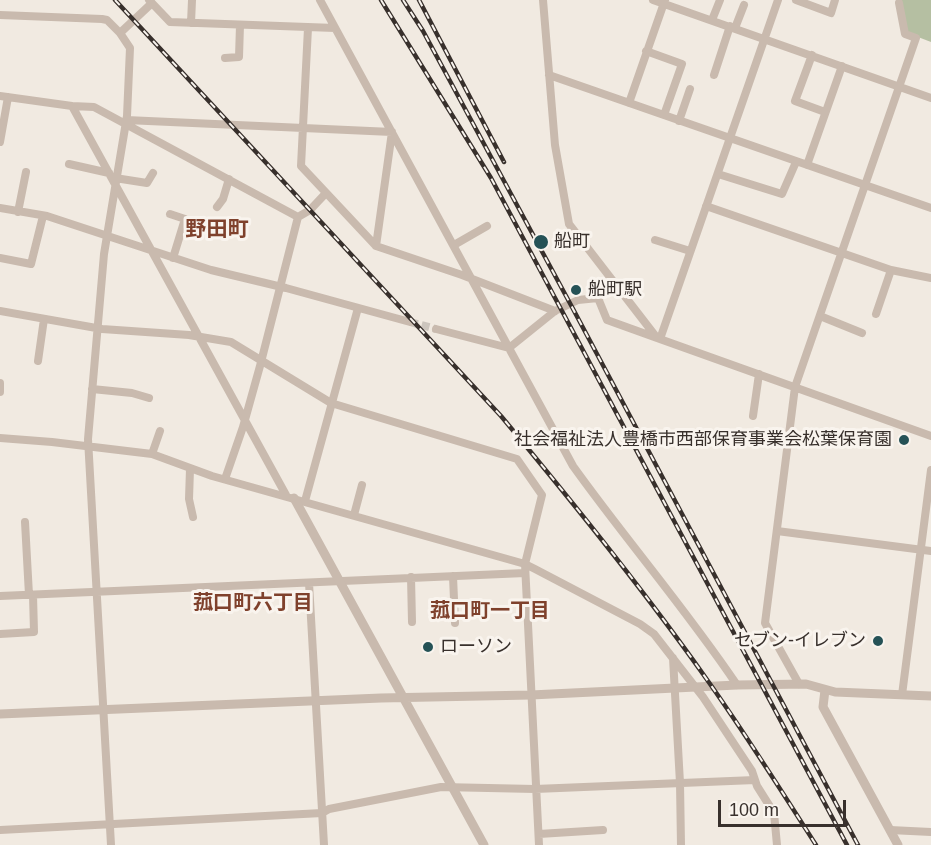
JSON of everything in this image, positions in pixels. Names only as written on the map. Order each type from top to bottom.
[{"type":"street","points":[[190,23],[192,0]]},
{"type":"street","points":[[320,0],[573,466],[606,512],[673,596],[737,685]]},
{"type":"street","points":[[543,0],[555,145],[569,224],[658,338]]},
{"type":"street","points":[[653,0],[664,1],[931,98]]},
{"type":"street","points":[[712,20],[720,0]]},
{"type":"street","points":[[658,338],[778,0]]},
{"type":"street","points":[[796,0],[831,13],[835,0]]},
{"type":"street","points":[[629,103],[664,1]]},
{"type":"street","points":[[120,33],[150,2],[170,22],[335,28]]},
{"type":"street","points":[[799,684],[765,623],[795,387],[916,38],[904,34],[899,3]]},
{"type":"street","points":[[714,75],[732,27],[744,5]]},
{"type":"street","points":[[0,15],[107,20],[130,48],[126,121],[113,178],[106,236],[88,446],[111,845]]},
{"type":"street","points":[[225,58],[239,57],[240,25]]},
{"type":"street","points":[[308,28],[301,166],[376,246],[471,278],[555,311]]},
{"type":"street","points":[[646,51],[682,64],[664,115]]},
{"type":"street","points":[[812,56],[795,101],[825,112]]},
{"type":"street","points":[[807,165],[842,66]]},
{"type":"street","points":[[549,75],[931,207]]},
{"type":"street","points":[[679,120],[690,89]]},
{"type":"street","points":[[0,142],[4,97],[94,107],[126,121],[298,217]]},
{"type":"street","points":[[72,106],[245,421],[339,580],[484,845]]},
{"type":"street","points":[[126,121],[392,132]]},
{"type":"street","points":[[376,246],[392,132]]},
{"type":"street","points":[[718,174],[782,194],[796,162]]},
{"type":"street","points":[[69,164],[113,178],[147,183],[153,173]]},
{"type":"street","points":[[18,212],[26,172]]},
{"type":"street","points":[[218,207],[229,179]]},
{"type":"street","points":[[225,479],[245,421],[262,360],[298,217],[310,210],[326,193]]},
{"type":"street","points":[[706,206],[841,254],[891,270],[931,278]]},
{"type":"street","points":[[0,208],[44,216],[228,275],[410,322]]},
{"type":"street","points":[[170,214],[185,219],[173,258]]},
{"type":"street","points":[[0,258],[31,264],[44,216]]},
{"type":"street","points":[[454,245],[487,226]]},
{"type":"street","points":[[655,240],[690,251]]},
{"type":"street","points":[[876,314],[891,270]]},
{"type":"street","points":[[509,348],[555,311],[578,300],[598,298],[616,285]]},
{"type":"street","points":[[598,298],[607,320],[931,436]]},
{"type":"street","points":[[305,501],[358,308]]},
{"type":"street","points":[[0,311],[97,328],[198,336],[231,342],[332,403],[517,459],[542,495],[525,568],[539,845]]},
{"type":"street","points":[[820,316],[862,333]]},
{"type":"street","points":[[38,361],[44,319]]},
{"type":"street","points":[[436,329],[509,348]]},
{"type":"street","points":[[753,417],[759,374]]},
{"type":"street","points":[[0,383],[0,392]]},
{"type":"street","points":[[92,389],[132,393],[149,398]]},
{"type":"street","points":[[152,454],[160,431]]},
{"type":"street","points":[[0,438],[30,439],[152,454],[190,469],[354,515],[525,568],[640,624],[654,634],[673,658],[752,771],[774,813],[777,845]]},
{"type":"street","points":[[190,469],[189,499],[192,516]]},
{"type":"street","points":[[902,695],[931,470]]},
{"type":"street","points":[[354,515],[362,484]]},
{"type":"street","points":[[0,634],[34,632],[24,522]]},
{"type":"street","points":[[777,531],[931,551]]},
{"type":"street","points":[[0,596],[453,576],[525,568]]},
{"type":"street","points":[[453,576],[455,623]]},
{"type":"street","points":[[411,577],[412,622]]},
{"type":"street","points":[[309,583],[324,845]]},
{"type":"street","points":[[673,658],[681,845]]},
{"type":"street","points":[[0,714],[316,700],[531,695],[737,685],[806,684],[825,690],[931,696]]},
{"type":"street","points":[[825,690],[823,707],[898,845]]},
{"type":"street","points":[[0,830],[322,813],[328,809],[441,787],[535,789],[755,780]]},
{"type":"street","points":[[539,834],[603,830]]},
{"type":"street","points":[[890,830],[931,832]]},
{"type":"green space","points":[[897,0],[931,0],[931,42],[905,32]]},
{"type":"tunnel","points":[[410,322],[436,329]]},
{"type":"railway","points":[[115,0],[501,416],[655,608],[747,737],[816,845]]},
{"type":"railway","points":[[381,0],[491,178],[847,845]]},
{"type":"railway","points":[[403,0],[423,31],[572,307],[858,845]]},
{"type":"railway","points":[[419,0],[504,162]]},
{"type":"place","name":"船町","points":[[541,242]]},
{"type":"place","name":"船町駅","points":[[576,290]]},
{"type":"place","name":"社会福祉法人豊橋市西部保育事業会松葉保育園","points":[[904,440]]},
{"type":"place","name":"セブン-イレブン","points":[[878,641]]},
{"type":"place","name":"ローソン","points":[[428,647]]},
{"type":"district","name":"野田町","points":[[217,230]]},
{"type":"district","name":"菰口町六丁目","points":[[253,603]]},
{"type":"district","name":"菰口町一丁目","points":[[490,611]]}]
